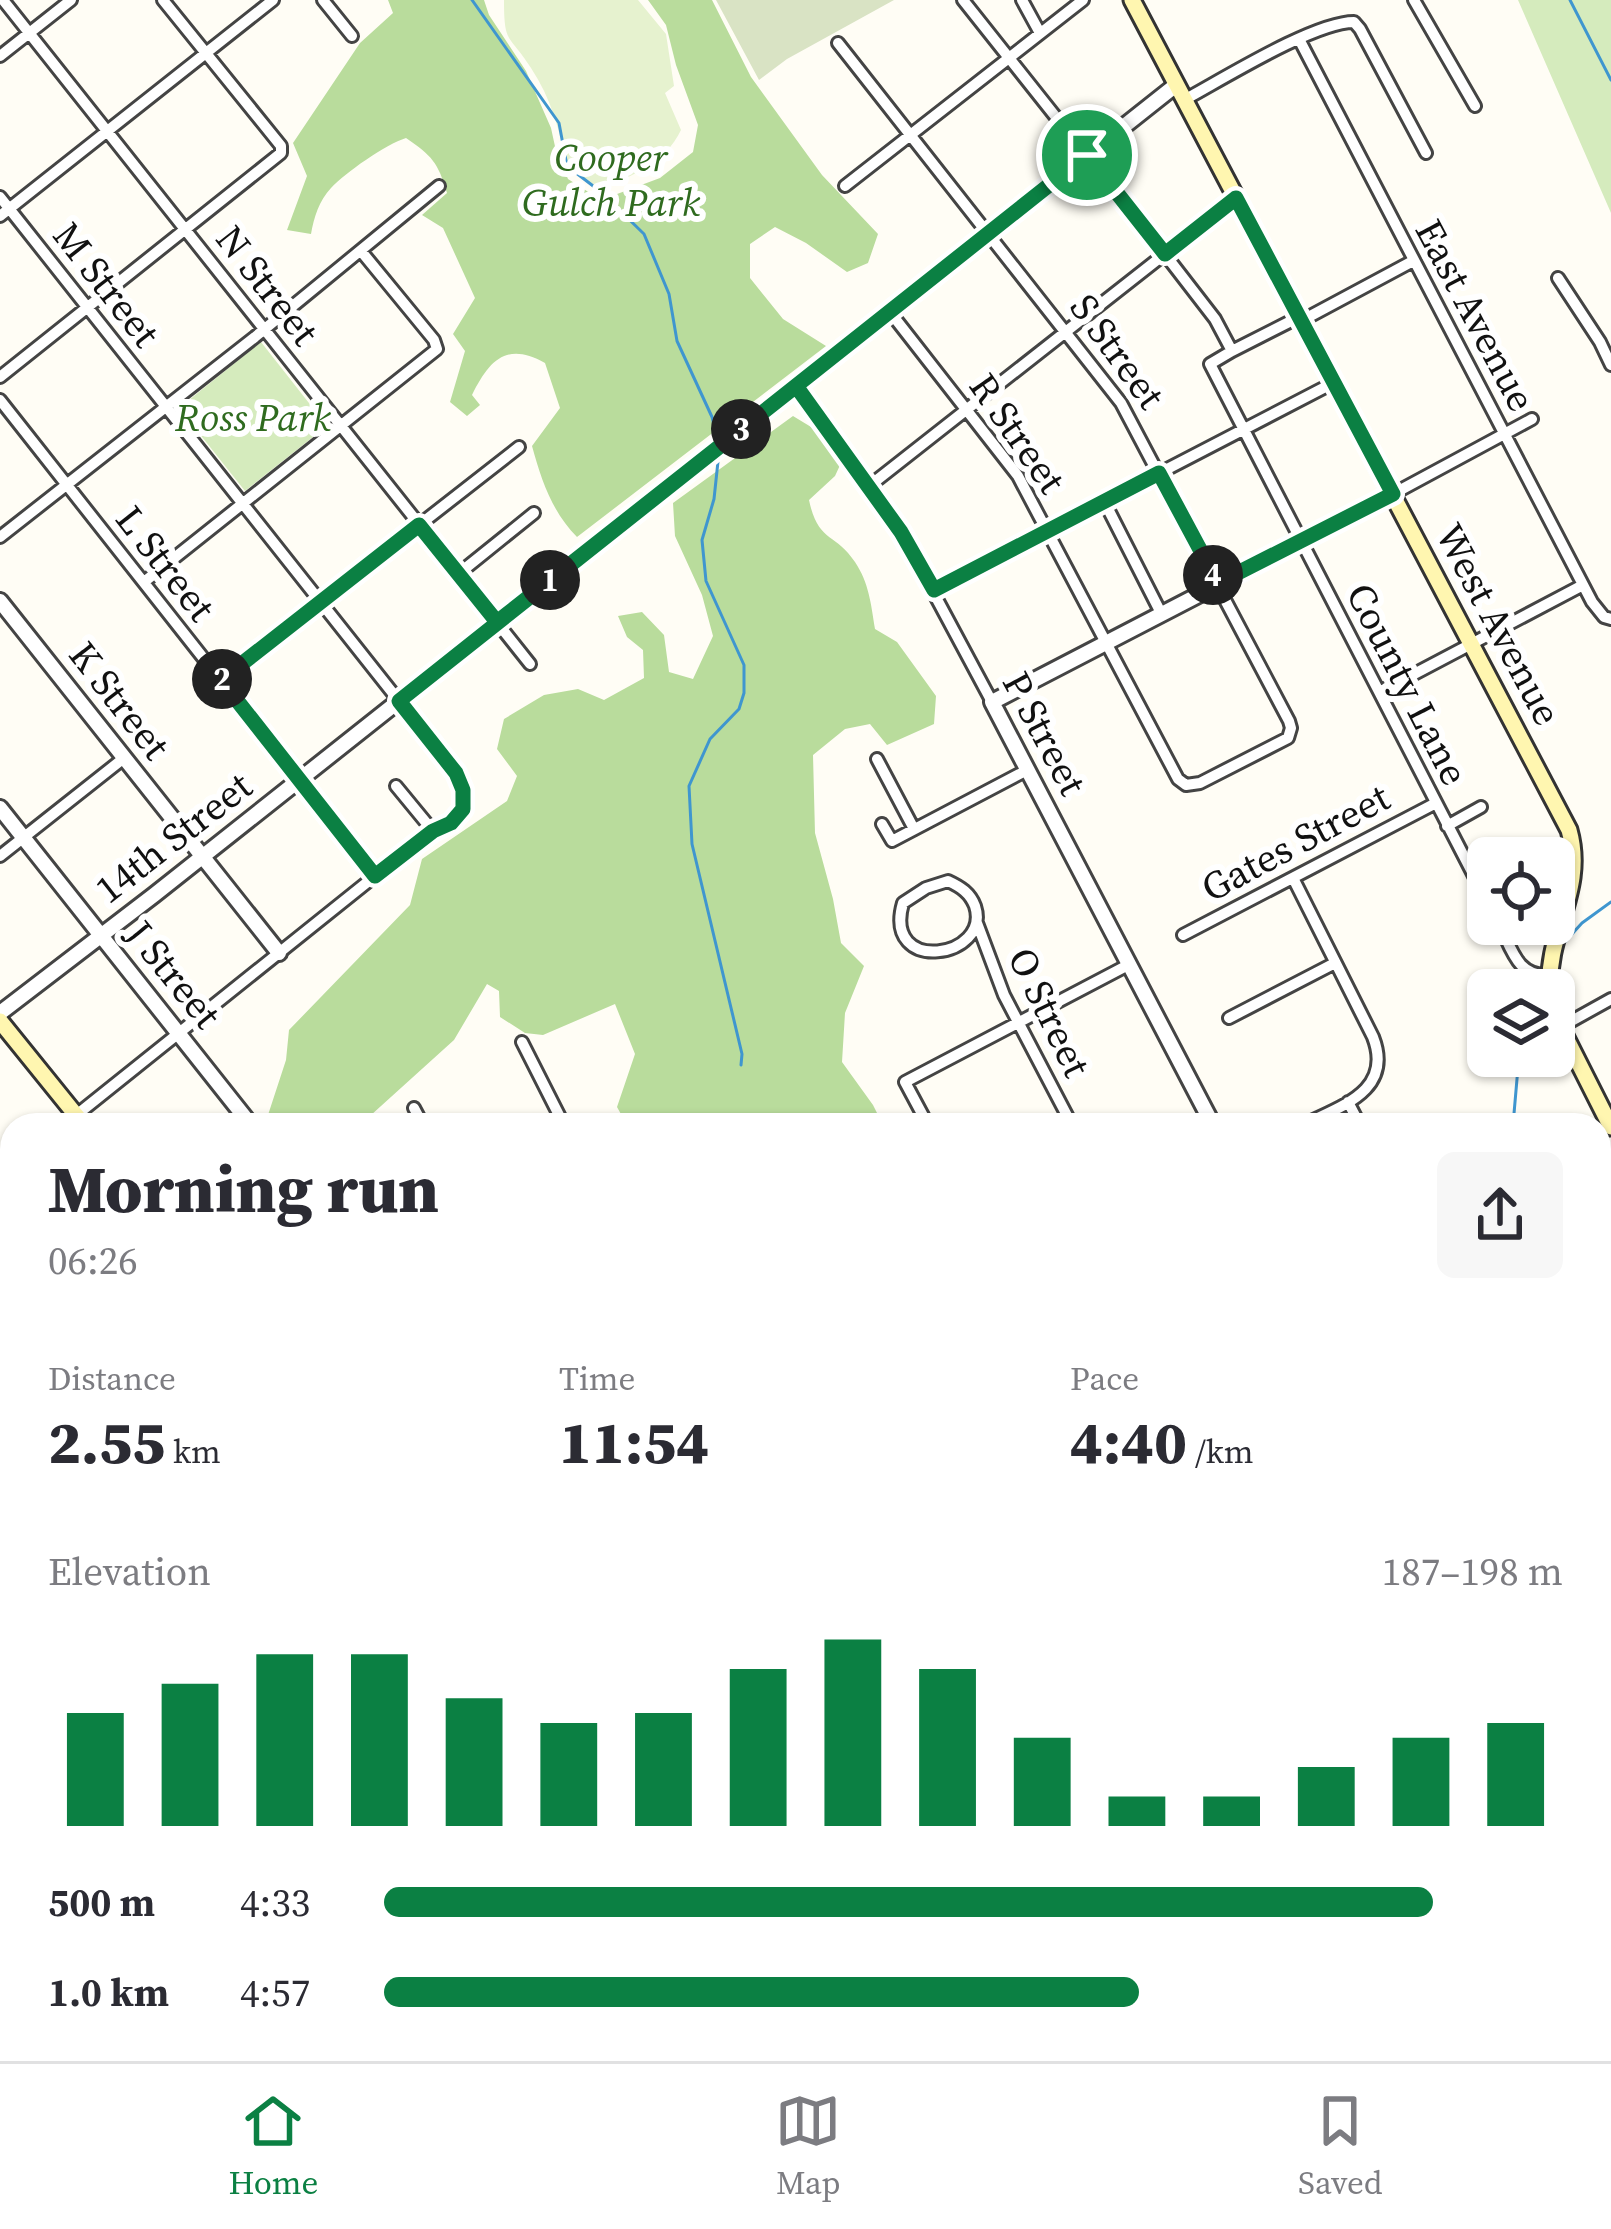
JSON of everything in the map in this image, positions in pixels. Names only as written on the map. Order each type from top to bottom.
[{"type":"main road","name":"West Avenue","points":[[1132,0],[1569,830],[1573,883],[1551,969]]},
{"type":"main road","points":[[0,1017],[68,1113]]},
{"type":"main road","points":[[1575,1058],[1604,1113]]},
{"type":"street","name":"N Street","points":[[3,0],[530,664]]},
{"type":"street","points":[[0,56],[71,0]]},
{"type":"street","points":[[0,377],[281,153],[281,146],[163,0]]},
{"type":"street","points":[[5,212],[273,0]]},
{"type":"street","points":[[323,0],[352,36]]},
{"type":"street","points":[[963,0],[1215,319],[1232,351],[1413,261]]},
{"type":"street","points":[[1022,0],[1040,33]]},
{"type":"street","points":[[845,185],[1083,0]]},
{"type":"street","points":[[1414,0],[1475,106]]},
{"type":"street","name":"14th Street","points":[[0,1017],[1087,155],[1180,92],[1336,23],[1354,22],[1426,153]]},
{"type":"street","name":"East Avenue","points":[[1299,39],[1583,585],[1607,618]]},
{"type":"street","name":"S Street","points":[[838,43],[1121,403],[1289,721],[1291,732],[1281,742],[1200,783],[1186,785]]},
{"type":"street","points":[[0,537],[440,186]]},
{"type":"street","name":"M Street","points":[[0,197],[5,212],[88,308],[456,773],[463,790],[463,809],[451,823],[433,831]]},
{"type":"street","points":[[868,487],[1236,198]]},
{"type":"street","points":[[144,582],[436,349],[434,340],[361,250]]},
{"type":"street","points":[[1558,278],[1611,365]]},
{"type":"street","name":"R Street","points":[[890,312],[1012,466],[1175,775],[1186,785]]},
{"type":"street","name":"County Lane","points":[[1232,351],[1210,364],[1467,863]]},
{"type":"street","points":[[934,590],[1333,383]]},
{"type":"street","name":"P Street","points":[[796,386],[901,532],[934,590],[1207,1113]]},
{"type":"street","name":"L Street","points":[[0,400],[375,876]]},
{"type":"street","points":[[992,702],[1532,419]]},
{"type":"street","points":[[221,680],[519,447]]},
{"type":"street","points":[[1104,501],[1161,613]]},
{"type":"street","points":[[458,574],[534,513]]},
{"type":"street","points":[[1380,692],[1583,585]]},
{"type":"street","name":"K Street","points":[[0,601],[279,952]]},
{"type":"street","points":[[0,856],[124,758]]},
{"type":"street","points":[[877,758],[914,829]]},
{"type":"street","points":[[882,824],[892,841],[1028,770]]},
{"type":"street","points":[[84,1113],[433,831],[396,786]]},
{"type":"street","name":"Gates Street","points":[[1183,935],[1436,803]]},
{"type":"street","points":[[1448,826],[1481,807]]},
{"type":"street","name":"J Street","points":[[0,808],[242,1113]]},
{"type":"street","points":[[1293,878],[1373,1037],[1378,1057],[1369,1088],[1326,1113]]},
{"type":"street","points":[[948,881],[968,893],[977,923],[965,940],[927,953],[906,939],[901,910],[903,903],[920,892],[948,881]]},
{"type":"street","name":"O Street","points":[[977,923],[991,967],[1066,1113]]},
{"type":"street","points":[[1229,1018],[1335,963]]},
{"type":"street","points":[[921,1113],[904,1082],[1130,964]]},
{"type":"street","points":[[1575,1013],[1611,999]]},
{"type":"street","points":[[522,1042],[558,1113]]},
{"type":"street","points":[[1348,1102],[1354,1113]]},
{"type":"street","points":[[414,1108],[417,1113]]},
{"type":"green space","name":"Cooper Gulch Park","points":[[388,0],[484,0],[526,71],[568,179],[601,200],[660,178],[693,152],[698,125],[666,25],[648,0],[712,0],[751,77],[822,175],[878,234],[868,263],[847,272],[775,227],[750,244],[750,278],[783,319],[826,346],[577,537],[548,494],[532,446],[560,408],[545,363],[509,354],[485,373],[472,395],[480,405],[467,416],[450,402],[465,351],[453,334],[475,298],[443,228],[422,215],[447,193],[428,155],[406,138],[388,146],[331,188],[311,234],[287,230],[307,176],[293,143],[360,43],[393,13]]},
{"type":"green space","points":[[504,0],[638,0],[666,34],[674,86],[665,93],[681,130],[666,152],[646,168],[598,191],[567,167],[544,91],[507,33]]},
{"type":"green space","points":[[716,0],[894,0],[787,59],[759,80]]},
{"type":"green space","points":[[1518,0],[1611,0],[1611,213]]},
{"type":"green space","name":"Ross Park","points":[[261,342],[327,426],[245,491],[179,408]]},
{"type":"green space","points":[[793,416],[816,430],[841,463],[835,476],[809,500],[817,524],[860,570],[875,629],[897,642],[936,696],[934,724],[887,745],[870,724],[845,729],[813,755],[815,833],[841,943],[864,966],[845,1013],[842,1062],[877,1113],[620,1113],[617,1107],[635,1054],[615,1004],[543,1035],[525,1033],[500,1017],[499,991],[487,984],[454,1040],[373,1113],[269,1113],[286,1060],[289,1030],[410,905],[422,859],[507,801],[517,776],[497,749],[504,719],[544,695],[578,689],[604,700],[644,678],[643,650],[627,637],[618,616],[642,612],[664,635],[669,672],[693,679],[713,636],[702,595],[675,536],[673,503]]},
{"type":"waterway","points":[[472,0],[559,123],[567,166],[644,234],[669,294],[677,341],[712,417],[718,442]]},
{"type":"waterway","points":[[1570,0],[1611,80]]},
{"type":"waterway","points":[[719,452],[714,499],[702,540],[706,581],[744,665],[744,693],[739,709],[710,739],[689,786],[692,844],[741,1065]]},
{"type":"waterway","points":[[1575,931],[1611,902]]},
{"type":"waterway","points":[[1514,1113],[1517,1077]]},
{"type":"route","points":[[1087,155],[497,622],[399,701],[456,773],[463,790],[463,809],[451,823],[433,831],[375,876],[221,680],[419,525],[497,622],[796,386],[901,532],[934,590],[1159,473],[1218,583],[1393,494],[1236,198],[1165,254],[1087,155]]}]
